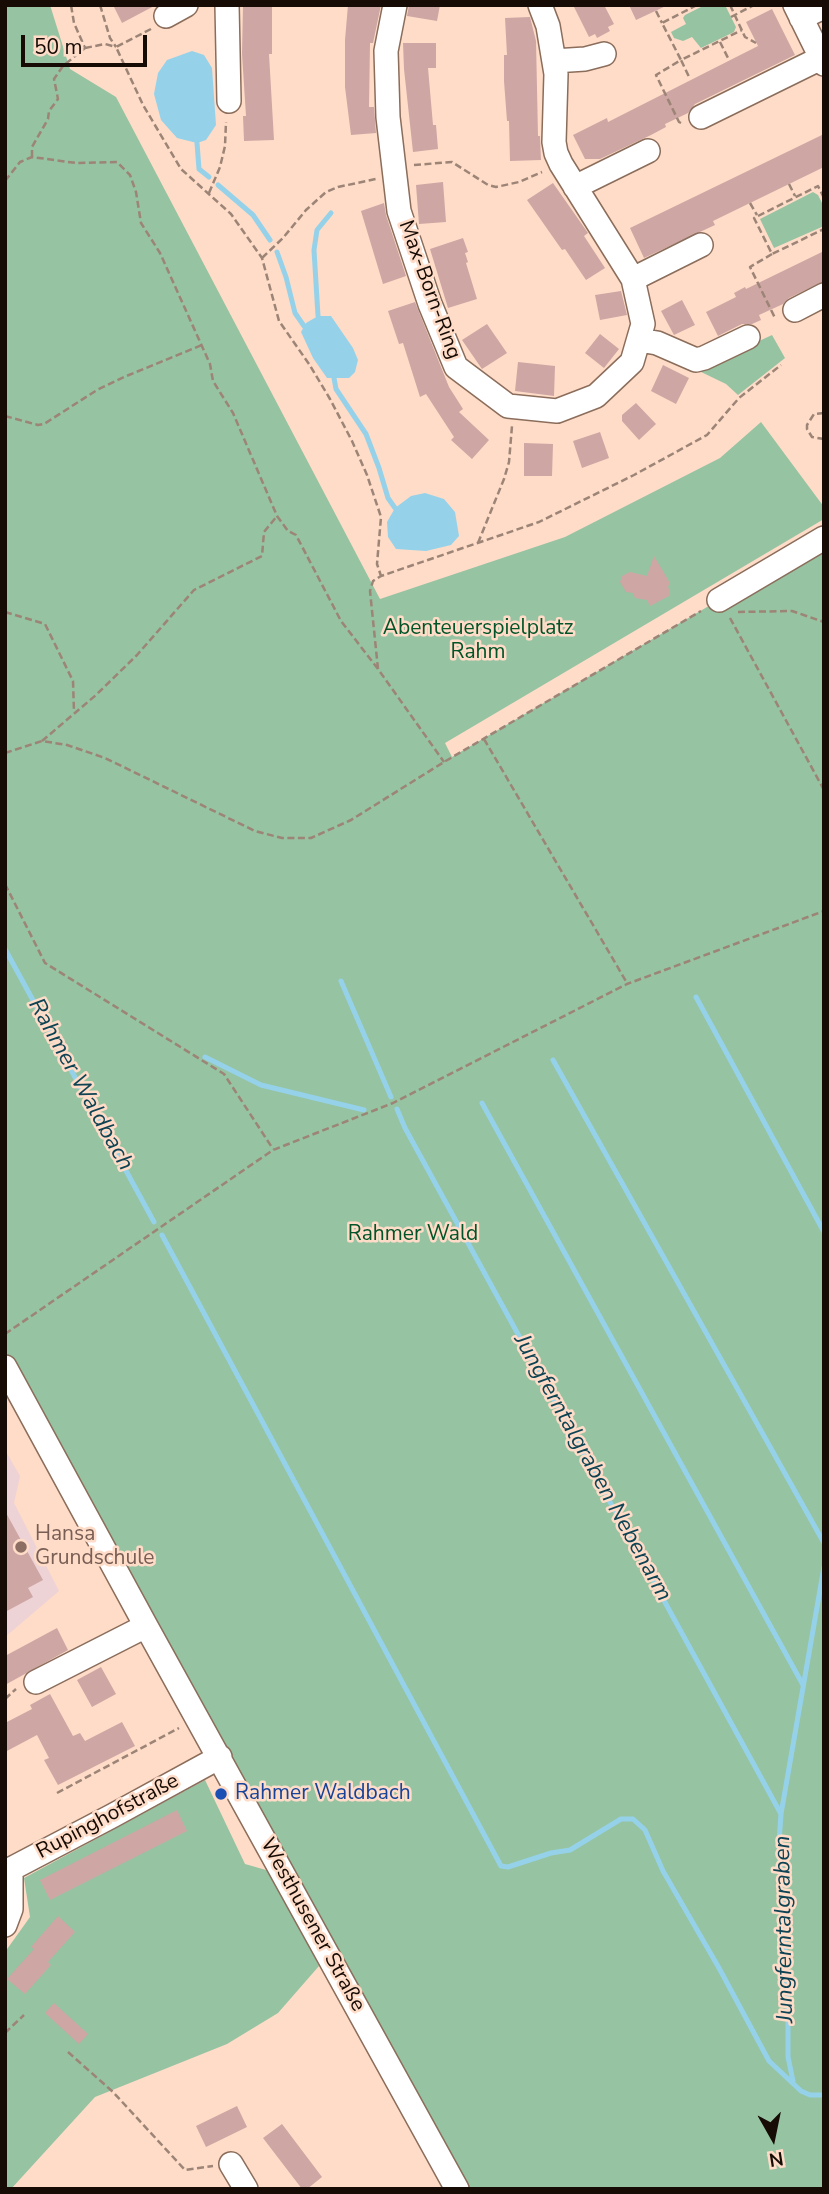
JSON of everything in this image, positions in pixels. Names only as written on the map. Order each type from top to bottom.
[{"type":"street","points":[[227,5],[229,101]]},
{"type":"street","name":"Max-Born-Ring","points":[[395,5],[386,51],[388,117],[399,211],[430,304],[456,367],[508,406],[557,411],[596,396],[632,362],[643,324],[633,279],[561,164],[554,142],[556,74],[548,26],[540,5]]},
{"type":"street","points":[[701,117],[822,61],[798,12],[824,7]]},
{"type":"street","points":[[554,61],[585,59],[604,54]]},
{"type":"street","points":[[575,187],[648,151]]},
{"type":"street","points":[[633,279],[701,245]]},
{"type":"street","points":[[785,314],[824,295]]},
{"type":"street","points":[[639,340],[657,343],[696,360],[748,337]]},
{"type":"street","points":[[719,600],[824,538]]},
{"type":"street","name":"Westhusener Straße","points":[[5,1367],[457,2189]]},
{"type":"street","points":[[36,1682],[146,1626]]},
{"type":"street","name":"Rupinghofstraße","points":[[7,1913],[8,1869],[219,1757]]},
{"type":"street","points":[[230,2164],[246,2189]]},
{"type":"path","points":[[71,5],[74,23],[85,48]]},
{"type":"path","points":[[100,5],[110,38],[159,135],[181,169],[231,215],[262,258],[279,321],[330,399],[367,475],[381,517],[377,564],[381,576]]},
{"type":"path","points":[[662,23],[697,5]]},
{"type":"path","points":[[730,5],[745,37],[756,43]]},
{"type":"path","points":[[733,16],[754,5]]},
{"type":"path","points":[[32,157],[32,147],[58,99],[54,79],[63,66],[85,48],[105,44],[116,47],[163,22],[176,11]]},
{"type":"path","points":[[656,11],[671,36],[690,79]]},
{"type":"path","points":[[677,118],[656,75],[742,30]]},
{"type":"path","points":[[720,41],[729,60]]},
{"type":"path","points":[[209,193],[223,156],[226,109],[229,101]]},
{"type":"path","points":[[5,181],[20,162],[32,157],[76,163],[117,162],[124,167],[136,192],[141,223],[160,253],[210,364],[213,381],[233,413],[277,516],[288,531],[296,535],[341,621],[378,668],[443,762]]},
{"type":"path","points":[[262,258],[306,210],[326,192],[338,187],[395,171],[452,162],[488,185],[496,187],[519,182],[561,164]]},
{"type":"path","points":[[789,184],[796,197]]},
{"type":"path","points":[[772,254],[754,218],[818,186],[824,198]]},
{"type":"path","points":[[750,203],[757,216]]},
{"type":"path","points":[[785,314],[750,267],[824,229]]},
{"type":"path","points":[[5,416],[38,425],[44,424],[97,390],[202,345]]},
{"type":"path","points":[[378,668],[370,591],[373,580],[539,522],[634,475],[707,435],[739,398],[781,365]]},
{"type":"path","points":[[478,543],[505,479],[513,407]]},
{"type":"path","points":[[824,413],[814,414],[807,425],[812,437],[824,439]]},
{"type":"path","points":[[5,753],[42,741],[75,713],[137,655],[194,590],[262,556],[264,532],[277,516]]},
{"type":"path","points":[[42,741],[67,745],[105,758],[256,831],[282,838],[311,838],[351,820],[443,762],[719,600]]},
{"type":"path","points":[[719,600],[740,613],[792,611],[824,622]]},
{"type":"path","points":[[719,600],[824,790]]},
{"type":"path","points":[[5,612],[45,624],[73,681],[75,713]]},
{"type":"path","points":[[484,738],[627,984]]},
{"type":"path","points":[[5,884],[45,963],[224,1074],[274,1150]]},
{"type":"path","points":[[5,1334],[274,1150],[393,1103],[627,984],[824,911]]},
{"type":"path","points":[[57,1793],[198,1718]]},
{"type":"path","points":[[5,2033],[24,2015]]},
{"type":"path","points":[[68,2052],[113,2092],[186,2170],[230,2164]]},
{"type":"shaded area","name":"Hansa Grundschule","points":[[5,1450],[20,1476],[14,1503],[59,1591],[5,1637]]},
{"type":"green space","name":"Rahmer Wald","points":[[5,5],[50,5],[70,69],[116,97],[380,599],[565,537],[720,458],[761,422],[824,507],[824,519],[445,743],[452,757],[719,600],[824,544],[824,2189],[464,2189],[222,1754],[5,1355]]},
{"type":"green space","points":[[705,5],[725,5],[736,27],[734,32],[701,48],[692,37],[683,41],[674,38],[671,32],[686,24],[683,18],[685,15]]},
{"type":"green space","points":[[813,192],[818,195],[824,207],[824,226],[774,248],[760,219]]},
{"type":"green space","points":[[772,335],[785,358],[738,395],[726,384],[697,370]]},
{"type":"green space","points":[[205,1780],[245,1864],[273,1872],[319,1966],[278,2013],[227,2044],[95,2097],[11,2189],[5,2189],[5,1952],[30,1917],[24,1878]]},
{"type":"water","points":[[192,51],[204,55],[212,68],[216,125],[206,140],[197,143],[177,138],[161,120],[154,94],[158,73],[167,60]]},
{"type":"water","points":[[318,316],[331,316],[353,348],[358,360],[355,372],[349,378],[327,378],[313,358],[301,332],[306,323]]},
{"type":"water","points":[[425,493],[444,499],[455,512],[459,536],[451,545],[426,551],[396,549],[388,537],[387,522],[395,508],[411,496]]},
{"type":"building","points":[[113,5],[156,5],[122,23]]},
{"type":"building","points":[[243,5],[272,5],[272,54],[269,54],[274,140],[244,141],[243,116],[246,116],[242,54]]},
{"type":"building","points":[[348,5],[381,5],[373,43],[370,43],[369,107],[374,107],[376,133],[351,135],[345,87]]},
{"type":"building","points":[[409,5],[440,5],[437,21],[407,16]]},
{"type":"building","points":[[573,5],[604,5],[614,24],[608,27],[610,31],[597,38],[595,34],[589,37]]},
{"type":"building","points":[[629,5],[668,5],[636,20]]},
{"type":"building","points":[[772,9],[795,55],[695,104],[688,113],[665,124],[666,127],[651,135],[600,159],[585,159],[573,135],[607,118],[608,122],[758,46],[746,22]]},
{"type":"building","points":[[530,17],[536,41],[541,160],[510,161],[504,81],[504,55],[507,55],[505,18]]},
{"type":"building","points":[[403,43],[436,43],[436,68],[428,68],[438,149],[413,152]]},
{"type":"building","points":[[824,134],[824,167],[713,221],[715,225],[644,258],[630,228]]},
{"type":"building","points":[[443,182],[446,222],[419,224],[416,185]]},
{"type":"building","points":[[553,183],[588,233],[584,236],[605,268],[586,280],[527,200]]},
{"type":"building","points":[[384,203],[406,276],[383,284],[361,211]]},
{"type":"building","points":[[463,238],[468,252],[465,253],[466,263],[477,299],[448,308],[430,249]]},
{"type":"building","points":[[824,251],[824,281],[759,315],[761,320],[742,324],[718,336],[706,312],[736,297],[734,293],[745,287],[746,289]]},
{"type":"building","points":[[621,291],[627,315],[600,320],[595,295]]},
{"type":"building","points":[[682,300],[695,325],[674,335],[661,311]]},
{"type":"building","points":[[415,302],[449,387],[463,409],[459,412],[489,440],[472,459],[451,440],[454,437],[426,394],[420,397],[403,343],[399,344],[388,311]]},
{"type":"building","points":[[487,324],[507,353],[482,369],[462,340]]},
{"type":"building","points":[[600,334],[619,349],[604,368],[585,353]]},
{"type":"building","points":[[518,362],[555,366],[554,396],[515,391]]},
{"type":"building","points":[[663,365],[689,378],[676,404],[651,391]]},
{"type":"building","points":[[636,403],[656,424],[639,440],[622,421],[622,415]]},
{"type":"building","points":[[600,432],[609,458],[582,468],[573,441]]},
{"type":"building","points":[[524,443],[553,444],[552,476],[524,476]]},
{"type":"building","points":[[654,556],[670,583],[670,591],[669,596],[650,606],[647,600],[635,598],[633,593],[626,592],[620,582],[622,576],[630,572],[647,576]]},
{"type":"building","points":[[5,1511],[43,1580],[28,1588],[33,1597],[5,1612]]},
{"type":"building","points":[[57,1628],[68,1650],[5,1685],[5,1656]]},
{"type":"building","points":[[101,1667],[116,1694],[92,1707],[77,1680]]},
{"type":"building","points":[[50,1694],[73,1736],[80,1733],[85,1741],[122,1722],[135,1746],[58,1785],[44,1760],[49,1758],[37,1735],[5,1752],[5,1723],[32,1709],[30,1705]]},
{"type":"building","points":[[177,1810],[187,1831],[50,1900],[40,1880]]},
{"type":"building","points":[[58,1916],[75,1932],[48,1962],[51,1965],[25,1994],[7,1979],[34,1949],[31,1947]]},
{"type":"building","points":[[54,2003],[88,2034],[79,2044],[45,2013]]},
{"type":"building","points":[[237,2106],[247,2127],[206,2147],[196,2126]]},
{"type":"building","points":[[282,2124],[322,2177],[307,2189],[302,2189],[263,2138]]},
{"type":"waterway","points":[[197,143],[199,169],[209,177]]},
{"type":"waterway","points":[[218,185],[253,215],[270,240]]},
{"type":"waterway","points":[[318,316],[314,250],[317,230],[331,213]]},
{"type":"waterway","points":[[277,252],[295,313],[304,326]]},
{"type":"waterway","points":[[334,378],[336,389],[366,434],[388,498],[395,508]]},
{"type":"waterway","name":"Rahmer Waldbach","points":[[5,949],[154,1222]]},
{"type":"waterway","name":"Jungferntalgraben Nebenarm","points":[[341,981],[391,1097]]},
{"type":"waterway","name":"Jungferntalgraben Nebenarm","points":[[696,997],[824,1232]]},
{"type":"waterway","name":"Jungferntalgraben Nebenarm","points":[[205,1057],[261,1085],[364,1110]]},
{"type":"waterway","name":"Jungferntalgraben Nebenarm","points":[[553,1060],[824,1543]]},
{"type":"waterway","name":"Jungferntalgraben Nebenarm","points":[[482,1103],[803,1685]]},
{"type":"waterway","name":"Jungferntalgraben Nebenarm","points":[[397,1109],[781,1814]]},
{"type":"waterway","name":"Rahmer Waldbach","points":[[162,1235],[501,1866],[508,1867],[551,1853],[570,1850],[621,1819],[633,1819],[645,1830],[663,1871],[769,2061],[801,2091],[810,2095],[824,2095]]},
{"type":"waterway","name":"Jungferntalgraben","points":[[793,2081],[788,2057],[788,2005],[779,1842],[781,1814],[824,1567]]},
{"type":"place","name":"Hansa Grundschule","points":[[21,1547]]},
{"type":"place","name":"Rahmer Waldbach","points":[[221,1794]]},
{"type":"park label","name":"Abenteuerspielplatz Rahm","points":[[478,641]]}]
